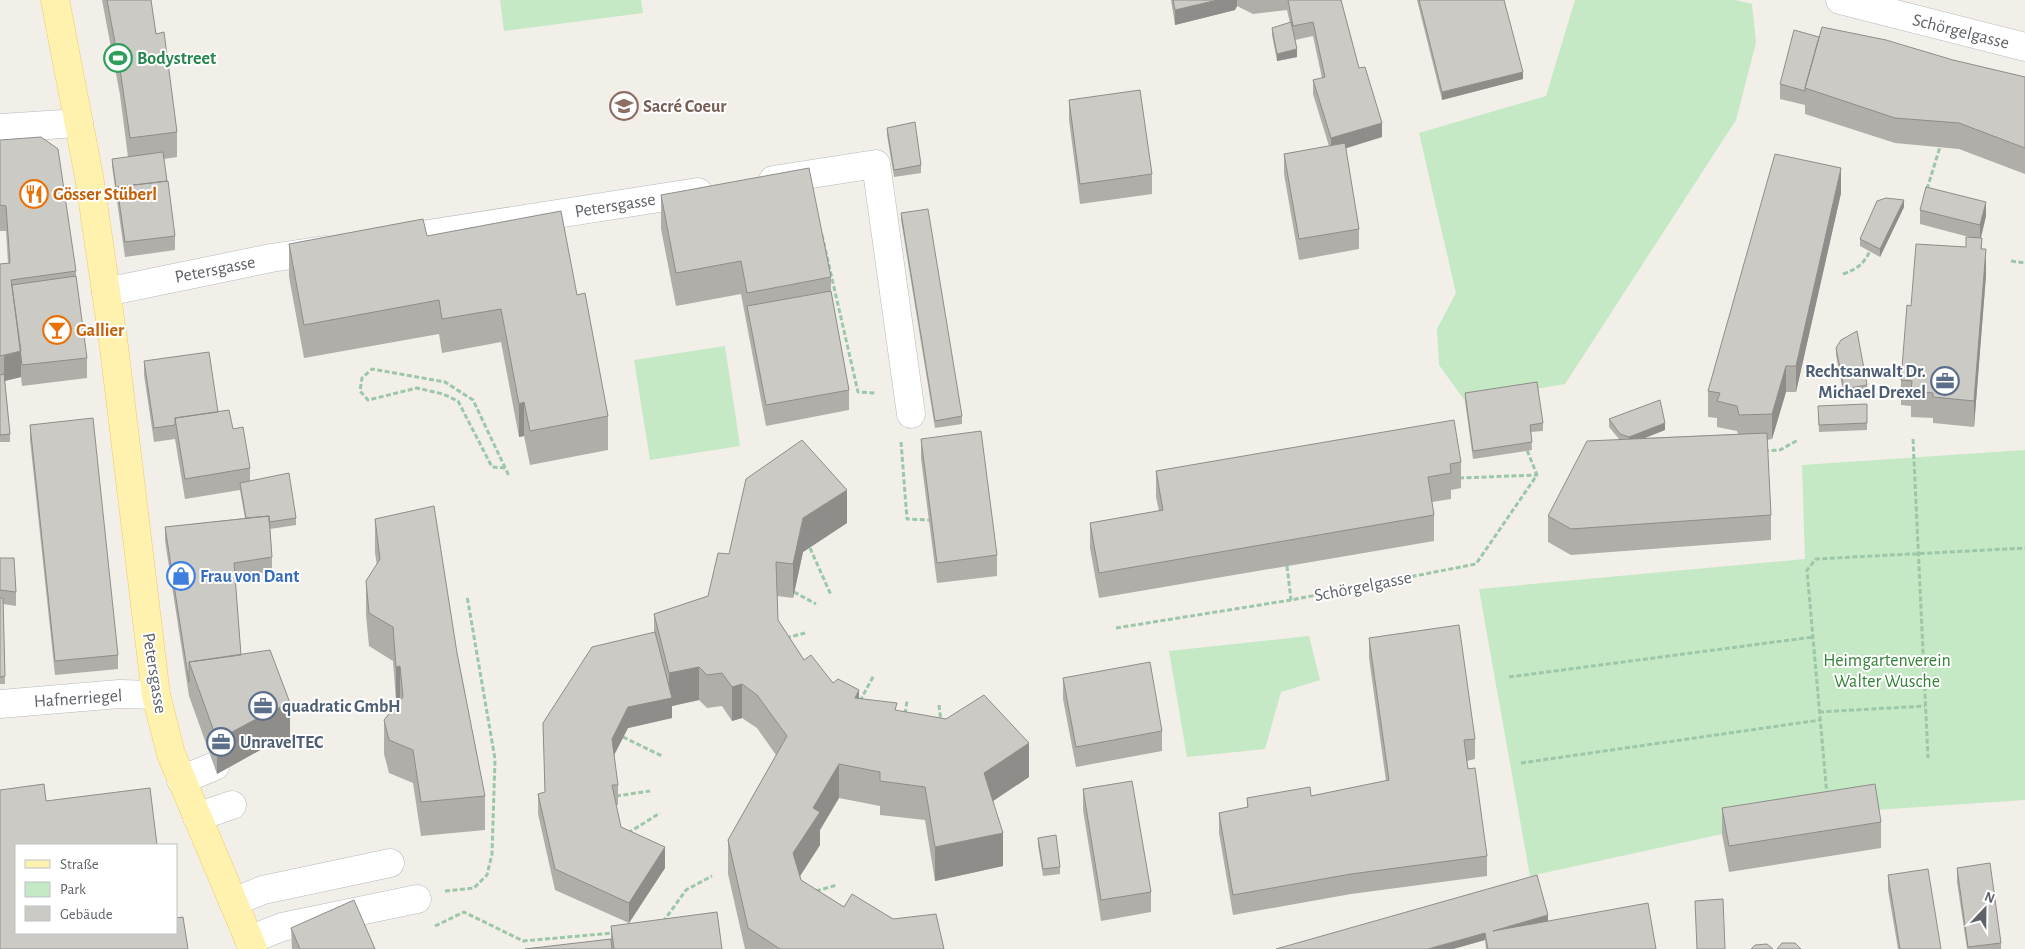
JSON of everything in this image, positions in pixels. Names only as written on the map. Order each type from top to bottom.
[{"type":"main road","name":"Petersgasse","points":[[55,0],[79,123],[113,339],[156,695],[171,754],[251,944]]},
{"type":"street","name":"Schörgelgasse","points":[[1840,0],[2025,46]]},
{"type":"street","points":[[0,128],[79,123]]},
{"type":"street","points":[[752,183],[876,164],[910,404]]},
{"type":"street","name":"Petersgasse","points":[[106,292],[271,258],[724,188]]},
{"type":"street","name":"Hafnerriegel","points":[[0,704],[119,694],[156,695]]},
{"type":"street","points":[[181,780],[215,766]]},
{"type":"street","points":[[197,817],[232,805]]},
{"type":"street","points":[[232,902],[263,890],[390,864]]},
{"type":"street","points":[[251,944],[282,927],[417,899]]},
{"type":"path","points":[[1926,192],[1940,147]]},
{"type":"path","points":[[821,230],[858,392],[910,404],[901,433],[907,519],[929,520]]},
{"type":"path","points":[[1843,274],[1858,269],[1865,262],[1870,252]]},
{"type":"path","points":[[2011,261],[2025,263]]},
{"type":"path","points":[[845,360],[851,360]]},
{"type":"path","points":[[505,468],[492,467],[458,401],[443,394],[417,388],[368,400],[360,391],[362,378],[372,369],[445,382],[473,400],[510,476]]},
{"type":"path","points":[[1914,439],[1928,758]]},
{"type":"path","points":[[1760,451],[1780,450],[1798,440]]},
{"type":"path","points":[[1460,478],[1537,475],[1527,450]]},
{"type":"path","name":"Schörgelgasse","points":[[1116,628],[1291,600],[1476,564],[1537,475]]},
{"type":"path","points":[[810,548],[831,595]]},
{"type":"path","points":[[1827,797],[1807,570],[1816,559],[2025,548]]},
{"type":"path","points":[[1287,566],[1291,600]]},
{"type":"path","points":[[794,592],[816,604]]},
{"type":"path","points":[[467,596],[495,759],[492,854],[487,875],[474,888],[441,891],[417,899],[428,929],[464,912],[523,941],[620,932]]},
{"type":"path","points":[[777,640],[805,633]]},
{"type":"path","points":[[1509,677],[1812,637]]},
{"type":"path","points":[[858,704],[874,674]]},
{"type":"path","points":[[904,718],[906,701]]},
{"type":"path","points":[[939,705],[942,724]]},
{"type":"path","points":[[1820,712],[1925,706]]},
{"type":"path","points":[[1520,763],[1820,720]]},
{"type":"path","points":[[623,737],[662,756]]},
{"type":"path","points":[[616,796],[650,791]]},
{"type":"path","points":[[628,834],[660,814]]},
{"type":"path","points":[[658,929],[686,890],[712,876]]},
{"type":"path","points":[[812,892],[837,885]]},
{"type":"green space","points":[[500,0],[641,0],[643,13],[504,31]]},
{"type":"green space","points":[[1575,0],[1735,0],[1752,4],[1756,43],[1736,120],[1565,384],[1465,401],[1439,365],[1437,329],[1456,293],[1419,133],[1546,96]]},
{"type":"green space","points":[[725,346],[740,446],[650,460],[634,360]]},
{"type":"green space","name":"Heimgartenverein Walter Wusche","points":[[2025,450],[2025,800],[1875,810],[1722,834],[1530,876],[1479,589],[1805,559],[1802,465]]},
{"type":"green space","points":[[1309,636],[1320,680],[1281,692],[1265,749],[1187,757],[1169,651]]},
{"type":"building","points":[[107,0],[151,0],[156,34],[164,32],[177,132],[130,138]]},
{"type":"building","points":[[1173,0],[1218,0],[1175,10]]},
{"type":"building","points":[[1288,0],[1341,0],[1359,68],[1365,67],[1382,123],[1331,138],[1313,80],[1325,77],[1313,22],[1293,26]]},
{"type":"building","points":[[1419,0],[1504,0],[1523,72],[1442,92]]},
{"type":"building","points":[[1291,22],[1297,49],[1277,54],[1272,28]]},
{"type":"building","points":[[1822,27],[1886,40],[1953,60],[2025,77],[2025,148],[1959,123],[1895,118],[1805,88]]},
{"type":"building","points":[[1794,30],[1819,37],[1805,91],[1780,84]]},
{"type":"building","points":[[1140,90],[1152,174],[1080,184],[1069,100]]},
{"type":"building","points":[[915,122],[921,165],[894,170],[887,128]]},
{"type":"building","points":[[41,137],[58,149],[76,271],[11,280],[21,351],[0,356],[0,264],[10,263],[6,206],[0,205],[0,140]]},
{"type":"building","points":[[1345,143],[1359,229],[1299,239],[1284,154]]},
{"type":"building","points":[[163,152],[167,181],[117,187],[117,194],[112,159]]},
{"type":"building","points":[[1775,154],[1841,168],[1796,366],[1786,366],[1772,414],[1739,415],[1737,406],[1717,401],[1720,393],[1708,391]]},
{"type":"building","points":[[809,168],[831,277],[747,293],[741,261],[676,273],[661,195]]},
{"type":"building","points":[[168,181],[175,236],[125,242],[117,187]]},
{"type":"building","points":[[1926,187],[1986,202],[1980,225],[1920,210]]},
{"type":"building","points":[[1886,198],[1904,200],[1880,249],[1860,239],[1877,201]]},
{"type":"building","points":[[928,209],[962,416],[935,421],[901,213]]},
{"type":"building","points":[[561,211],[577,295],[585,293],[608,416],[530,431],[524,402],[519,404],[501,309],[442,319],[439,300],[304,325],[289,244],[423,219],[427,236]]},
{"type":"building","points":[[1966,237],[1982,238],[1981,249],[1986,249],[1974,401],[1933,397],[1933,393],[1911,391],[1912,381],[1901,380],[1907,305],[1911,306],[1916,244],[1966,247]]},
{"type":"building","points":[[76,276],[87,358],[22,365],[12,285]]},
{"type":"building","points":[[831,291],[849,390],[766,405],[747,306]]},
{"type":"building","points":[[1857,331],[1867,385],[1844,389],[1836,348],[1841,340]]},
{"type":"building","points":[[209,352],[218,412],[175,418],[175,425],[154,428],[144,361]]},
{"type":"building","points":[[4,374],[10,434],[0,435],[0,375]]},
{"type":"building","points":[[1537,382],[1543,423],[1530,425],[1532,442],[1473,451],[1465,393]]},
{"type":"building","points":[[1660,400],[1665,423],[1629,437],[1620,434],[1609,419]]},
{"type":"building","points":[[1867,404],[1867,423],[1819,425],[1818,406]]},
{"type":"building","points":[[229,410],[233,429],[243,427],[250,468],[185,479],[175,418]]},
{"type":"building","points":[[93,418],[118,655],[55,661],[30,425]]},
{"type":"building","points":[[1454,420],[1461,462],[1450,464],[1451,473],[1428,477],[1434,515],[1099,573],[1090,523],[1163,510],[1156,471]]},
{"type":"building","points":[[981,431],[997,555],[937,563],[921,439]]},
{"type":"building","points":[[1767,433],[1771,515],[1571,529],[1548,516],[1587,441]]},
{"type":"building","points":[[802,440],[847,490],[803,518],[793,564],[776,562],[778,620],[804,660],[811,655],[833,683],[838,679],[859,690],[855,698],[897,703],[895,710],[946,719],[984,695],[1029,743],[984,773],[1003,833],[935,847],[925,787],[880,781],[880,772],[839,764],[813,808],[820,812],[793,853],[801,880],[844,907],[852,894],[893,919],[936,914],[944,949],[780,949],[748,928],[728,840],[787,736],[757,695],[742,684],[732,687],[722,673],[707,675],[699,667],[669,673],[654,614],[708,596],[718,553],[729,554],[746,479]]},
{"type":"building","points":[[289,473],[296,518],[269,522],[269,516],[246,518],[240,483]]},
{"type":"building","points":[[434,506],[457,653],[485,796],[421,802],[413,750],[389,740],[384,720],[403,697],[400,666],[396,667],[393,627],[369,613],[366,581],[380,559],[375,519]]},
{"type":"building","points":[[269,516],[272,557],[234,563],[241,655],[189,662],[189,682],[165,527]]},
{"type":"building","points":[[0,558],[14,558],[16,592],[0,590]]},
{"type":"building","points":[[0,598],[3,598],[5,676],[0,677]]},
{"type":"building","points":[[1459,625],[1475,739],[1464,740],[1468,769],[1475,768],[1487,856],[1351,874],[1233,895],[1219,813],[1248,807],[1247,798],[1310,787],[1311,796],[1389,780],[1369,638]]},
{"type":"building","points":[[655,632],[672,698],[628,707],[612,739],[618,785],[612,785],[621,827],[665,847],[629,903],[555,869],[538,794],[545,792],[543,723],[592,647]]},
{"type":"building","points":[[270,650],[290,703],[217,740],[189,662]]},
{"type":"building","points":[[1150,662],[1162,731],[1076,747],[1063,678]]},
{"type":"building","points":[[1132,781],[1151,892],[1101,900],[1083,789]]},
{"type":"building","points":[[44,784],[46,801],[150,788],[157,844],[15,844],[15,934],[178,934],[178,918],[183,917],[188,949],[0,949],[0,790]]},
{"type":"building","points":[[1875,784],[1881,822],[1729,846],[1722,808]]},
{"type":"building","points":[[1056,835],[1060,867],[1043,869],[1038,838]]},
{"type":"building","points":[[1990,863],[2001,943],[1968,947],[1957,868]]},
{"type":"building","points":[[1928,869],[1941,949],[1900,949],[1888,875]]},
{"type":"building","points":[[1537,875],[1548,915],[1493,931],[1648,903],[1656,949],[1488,949],[1485,933],[1428,949],[1276,949]]},
{"type":"building","points":[[1723,899],[1725,949],[1697,949],[1695,901]]},
{"type":"building","points":[[354,900],[375,949],[300,949],[291,928]]},
{"type":"building","points":[[717,912],[722,949],[614,949],[611,926]]},
{"type":"building","points":[[611,939],[612,949],[525,949]]},
{"type":"building","points":[[1782,943],[1795,943],[1801,949],[1777,949]]},
{"type":"building","points":[[1767,944],[1773,949],[1751,949],[1755,945]]},
{"type":"place","name":"Bodystreet","points":[[118,58]]},
{"type":"place","name":"Sacré Coeur","points":[[624,106]]},
{"type":"place","name":"Gösser Stüberl","points":[[34,194]]},
{"type":"place","name":"Gallier","points":[[57,330]]},
{"type":"place","name":"Rechtsanwalt Dr. Michael Drexel","points":[[1945,381]]},
{"type":"place","name":"Frau von Dant","points":[[181,576]]},
{"type":"place","name":"quadratic GmbH","points":[[263,706]]},
{"type":"place","name":"UnravelTEC","points":[[221,742]]}]
